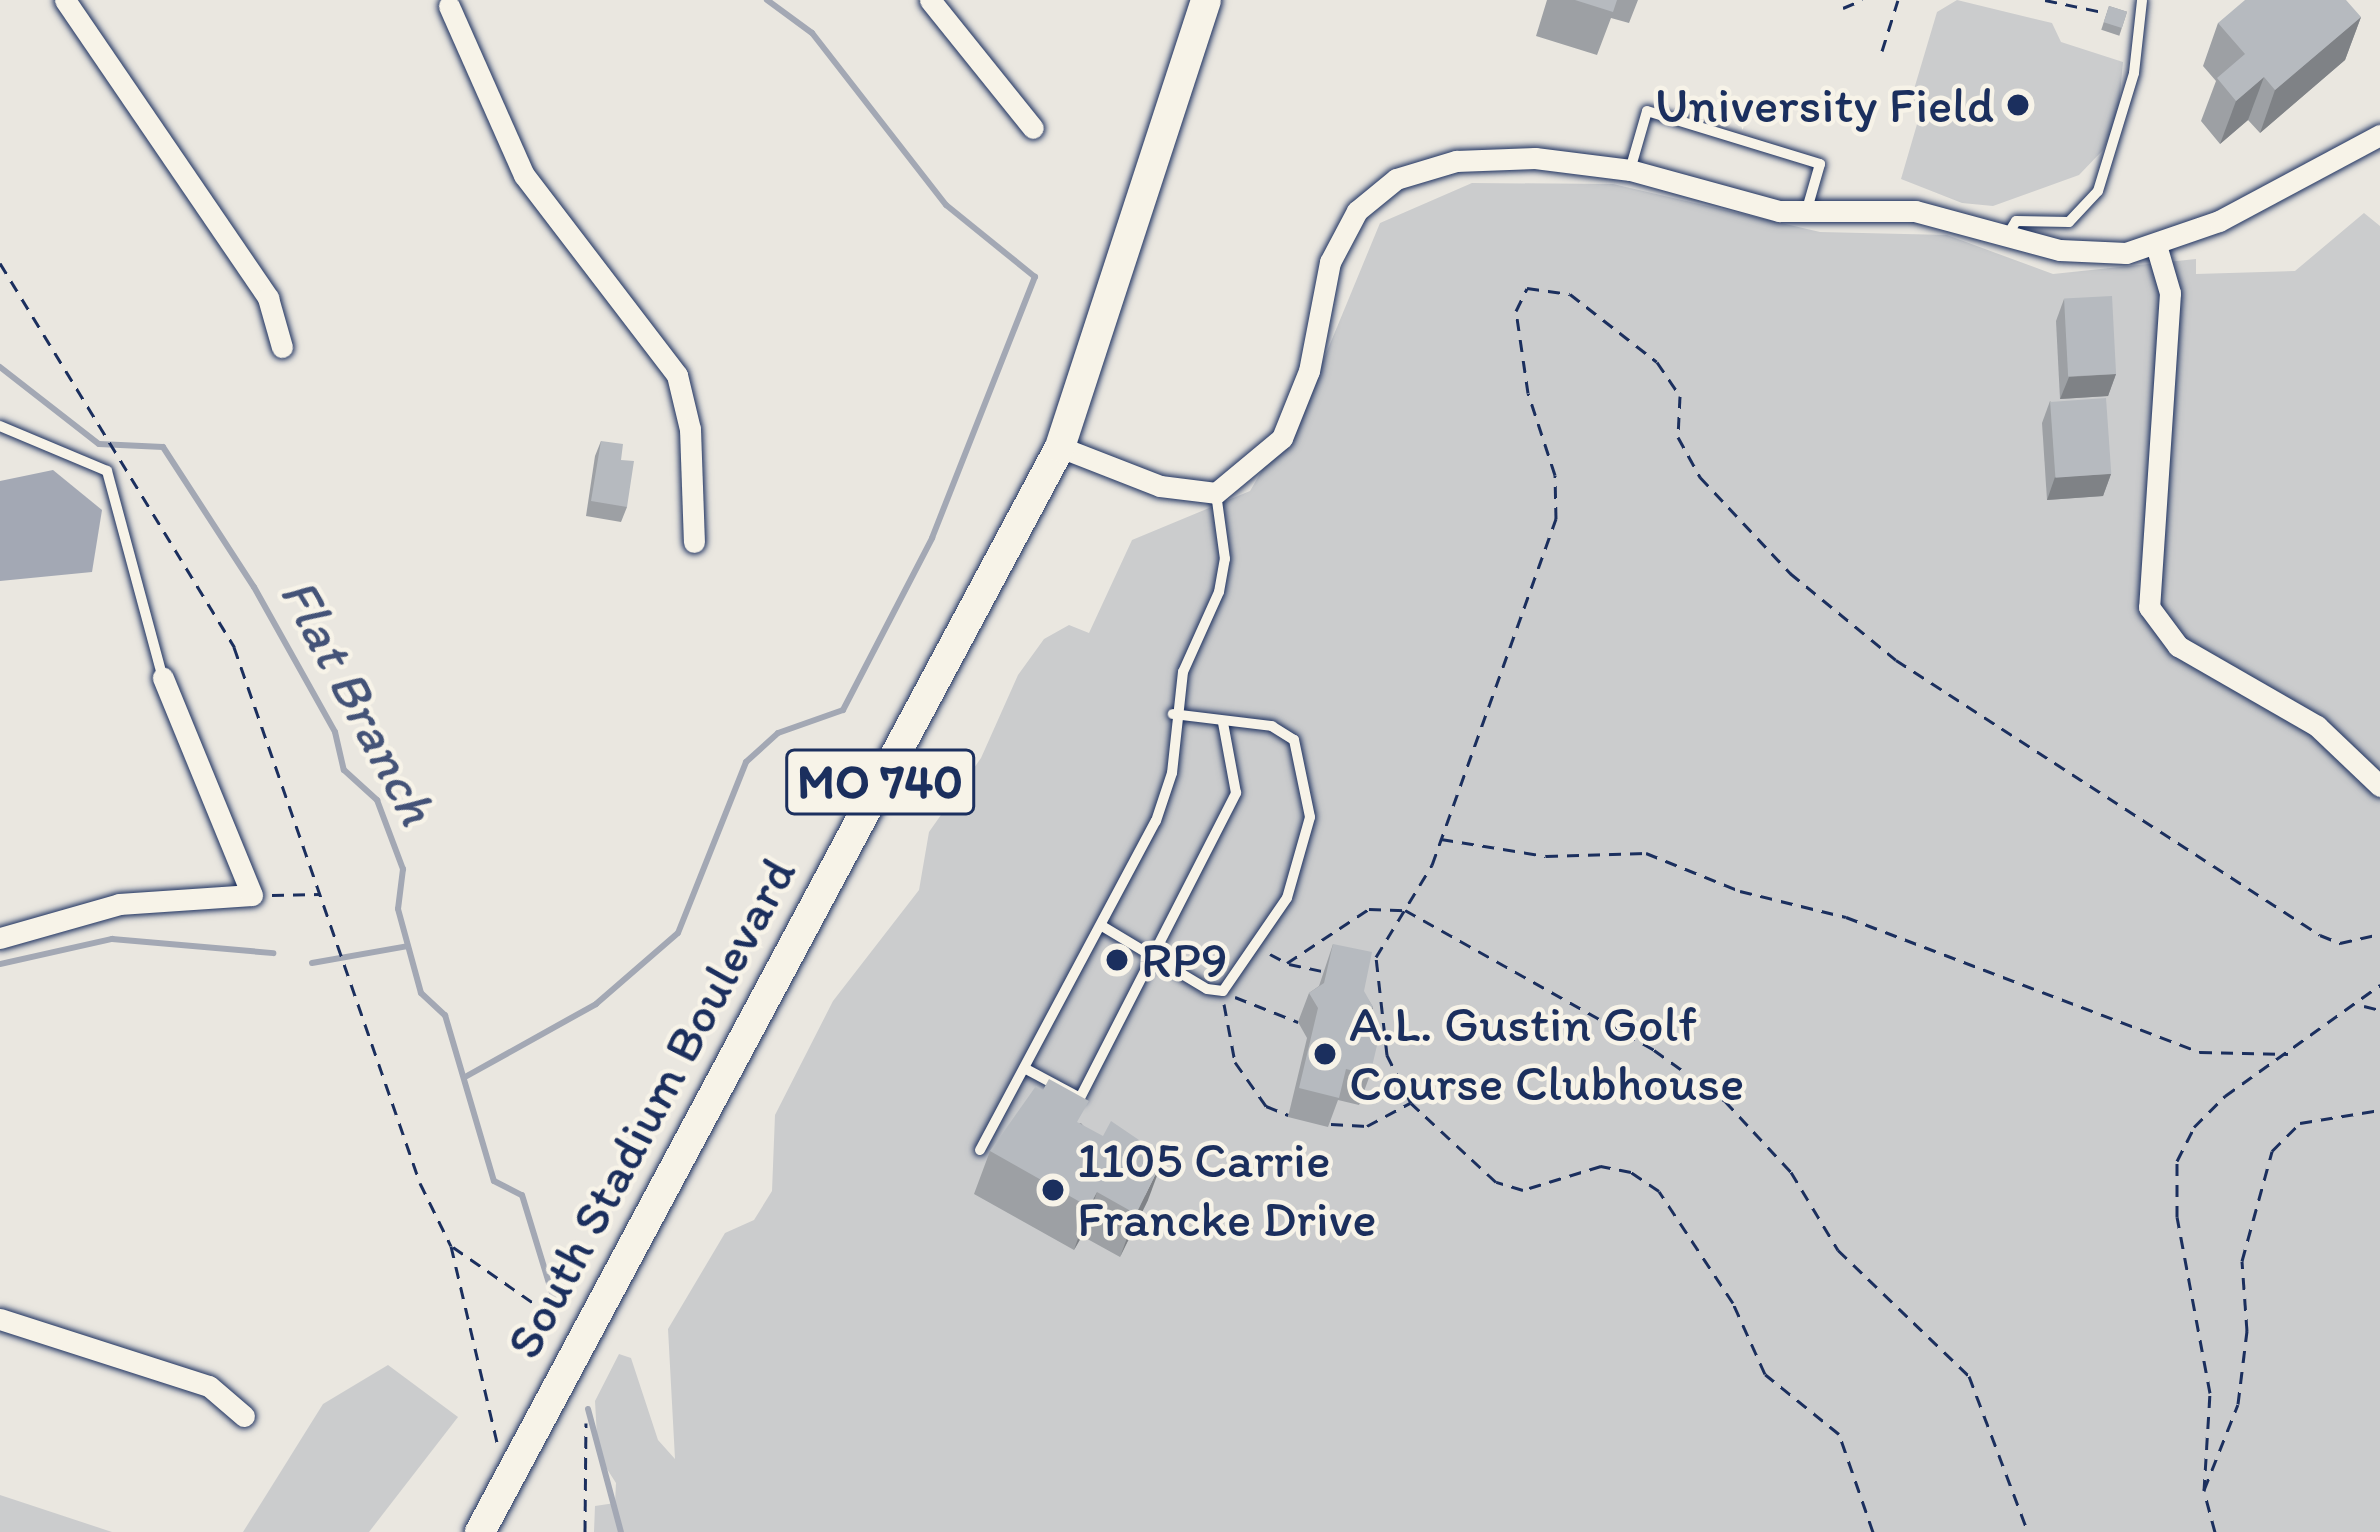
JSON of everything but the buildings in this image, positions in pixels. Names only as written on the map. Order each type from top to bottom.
[{"type":"main road","name":"South Stadium Boulevard","points":[[480,1532],[1060,447],[1206,0]]},
{"type":"street","points":[[65,0],[268,298],[281,347]]},
{"type":"street","points":[[930,0],[1034,128]]},
{"type":"street","points":[[446,2],[508,147],[539,200],[677,375],[690,429],[694,542]]},
{"type":"street","points":[[1060,447],[1160,486],[1216,493],[1282,438],[1309,371],[1330,262],[1357,211],[1396,179],[1456,161],[1534,158],[1630,170],[1806,212],[1915,211],[2060,250],[2126,253],[2219,221],[2380,135]]},
{"type":"street","points":[[2156,245],[2170,293],[2149,607],[2178,646],[2317,726],[2380,786]]},
{"type":"street","points":[[0,938],[119,904],[252,896],[163,678]]},
{"type":"street","points":[[0,1319],[209,1386],[244,1416]]},
{"type":"lane","points":[[2008,236],[2016,221],[2069,222],[2098,191],[2134,73],[2142,0]]},
{"type":"lane","points":[[1630,170],[1647,111],[1820,164],[1806,212]]},
{"type":"lane","points":[[0,426],[107,471],[163,678]]},
{"type":"lane","points":[[980,1150],[1156,821],[1172,772],[1173,714],[1219,592],[1225,559],[1216,493]]},
{"type":"lane","points":[[1102,926],[1223,991],[1287,898],[1310,817],[1305,766],[1294,740],[1272,726],[1173,714]]},
{"type":"lane","points":[[1026,1069],[1080,1098],[1150,953],[1236,793],[1223,723]]},
{"type":"path","points":[[1843,8],[1862,0]]},
{"type":"path","points":[[1882,51],[1898,0]]},
{"type":"path","points":[[2045,0],[2138,21]]},
{"type":"path","points":[[0,263],[235,647],[420,1183],[451,1246],[508,1477]]},
{"type":"path","points":[[1873,1532],[1839,1434],[1765,1374],[1733,1303],[1659,1191],[1631,1172],[1601,1166],[1536,1188],[1509,1186],[1483,1173],[1411,1103],[1391,1069],[1380,1024],[1376,958],[1441,839],[1556,519],[1555,475],[1528,393],[1516,310],[1526,288],[1546,284],[1604,316],[1657,362],[1680,395],[1678,437],[1700,477],[1790,573],[1896,660],[2265,904],[2340,943],[2380,934]]},
{"type":"path","points":[[1441,839],[1546,856],[1646,853],[1740,891],[1846,917],[2200,1052],[2288,1054]]},
{"type":"path","points":[[252,896],[320,895]]},
{"type":"path","points":[[1287,963],[1370,909],[1405,910],[1654,1050],[1747,1119],[1838,1250],[1969,1376],[2029,1532]]},
{"type":"path","points":[[1258,946],[1287,963],[1331,973]]},
{"type":"path","points":[[2215,1532],[2204,1491],[2210,1393],[2174,1176],[2207,1111],[2361,1005],[2380,985]]},
{"type":"path","points":[[1223,991],[1298,1022]]},
{"type":"path","points":[[1223,991],[1235,1062],[1266,1106],[1288,1115]]},
{"type":"path","points":[[2361,1005],[2380,1010]]},
{"type":"path","points":[[1367,1021],[1380,1024]]},
{"type":"path","points":[[1329,1124],[1367,1126],[1411,1103]]},
{"type":"path","points":[[2204,1491],[2238,1404],[2247,1331],[2242,1261],[2272,1151],[2288,1132],[2319,1116],[2380,1111]]},
{"type":"path","points":[[451,1246],[545,1311]]},
{"type":"path","points":[[585,1532],[586,1423]]},
{"type":"shaded area","name":"University Field","points":[[1957,0],[2052,23],[2061,42],[2123,62],[2118,116],[2103,150],[2079,175],[1993,206],[1962,203],[1901,179],[1920,114],[1912,96],[1937,12]]},
{"type":"shaded area","points":[[1472,183],[1613,184],[1820,232],[1947,235],[2053,274],[2196,259],[2196,274],[2295,271],[2364,213],[2380,226],[2380,1532],[594,1532],[595,1506],[615,1503],[616,1483],[598,1455],[595,1401],[619,1354],[631,1358],[658,1440],[675,1459],[668,1329],[725,1233],[754,1220],[772,1191],[775,1115],[833,1001],[919,890],[929,832],[981,758],[1018,675],[1044,639],[1069,625],[1089,633],[1132,540],[1250,491],[1316,378],[1380,223]]},
{"type":"shaded area","points":[[53,470],[102,510],[92,572],[0,581],[0,481]]},
{"type":"shaded area","points":[[388,1365],[458,1417],[369,1532],[243,1532],[323,1404]]},
{"type":"shaded area","points":[[0,1495],[112,1532],[0,1532]]},
{"type":"waterway","points":[[465,1077],[596,1004],[678,933],[746,762],[778,733],[843,710],[932,538],[1035,277],[946,205],[812,33],[767,0]]},
{"type":"waterway","name":"Flat Branch","points":[[0,367],[99,444],[163,447],[254,587],[335,732],[344,770],[377,800],[403,869],[398,909],[421,993],[445,1015],[494,1181],[522,1195],[556,1306]]},
{"type":"waterway","points":[[0,964],[112,939],[273,953]]},
{"type":"waterway","points":[[312,963],[408,946]]},
{"type":"waterway","name":"Flat Branch","points":[[588,1409],[621,1532]]},
{"type":"place","name":"University Field","points":[[2018,105]]},
{"type":"place","name":"RP9","points":[[1117,960]]},
{"type":"place","name":"A.L. Gustin Golf Course Clubhouse","points":[[1325,1054]]},
{"type":"place","name":"1105 Carrie Francke Drive","points":[[1053,1190]]}]
